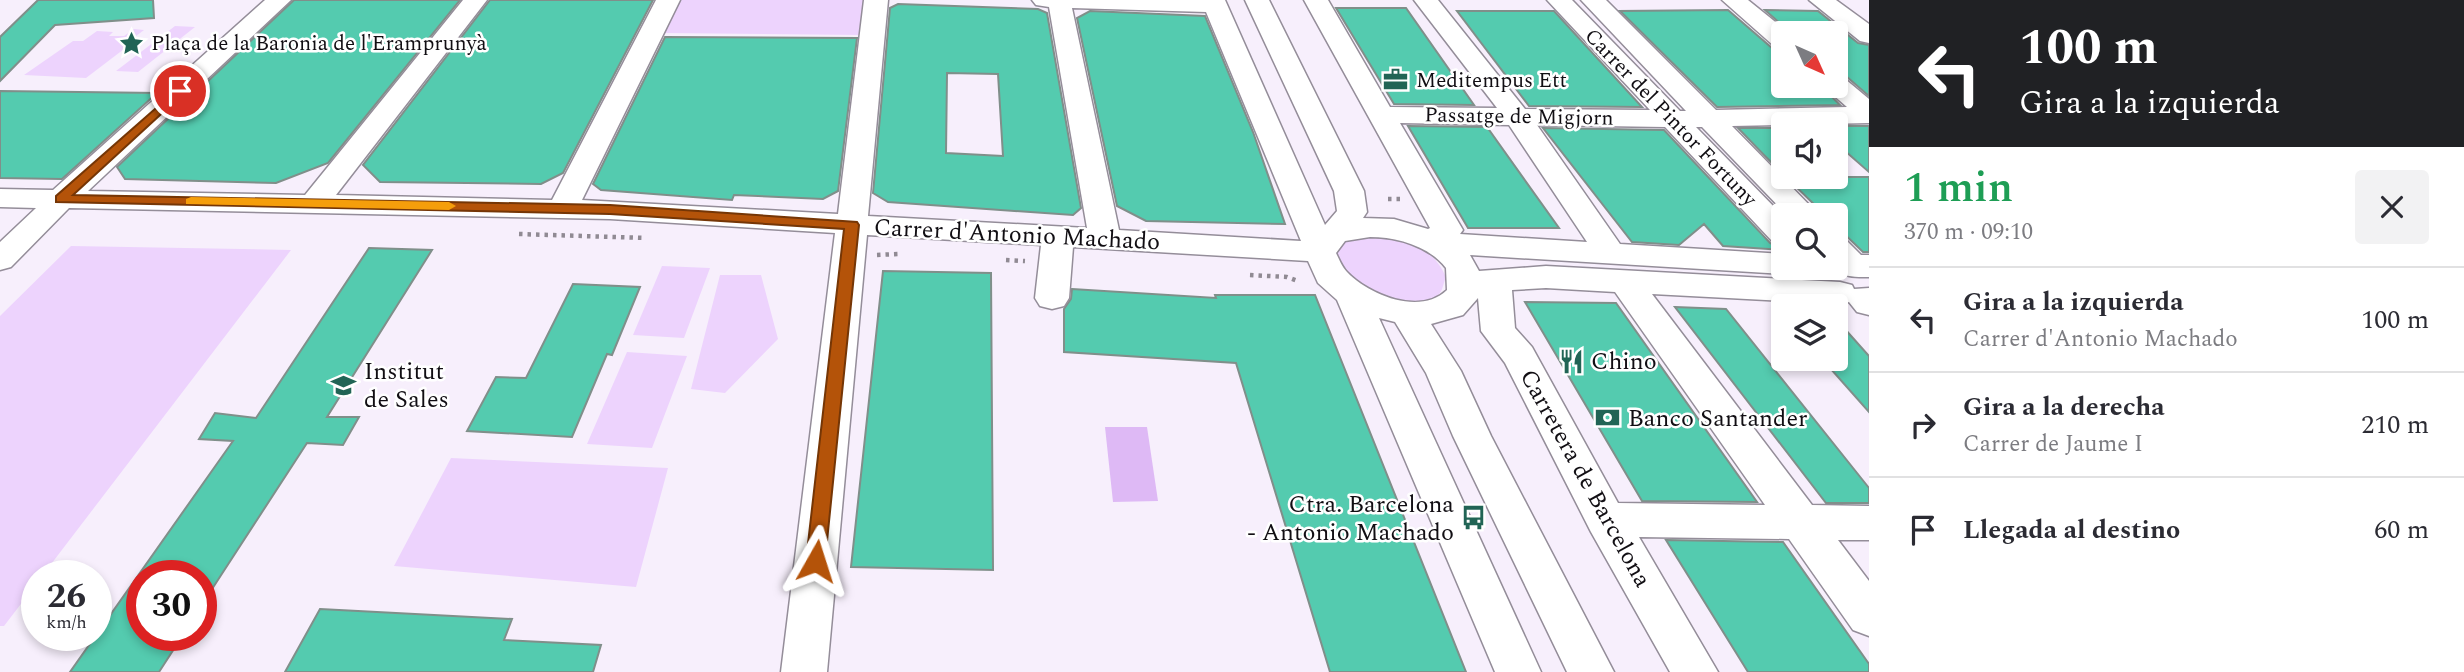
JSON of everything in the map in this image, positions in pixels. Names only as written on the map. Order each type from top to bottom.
[{"type":"street","points":[[0,260],[36,227],[61,199],[279,0]]},
{"type":"street","points":[[313,204],[475,0]]},
{"type":"street","points":[[563,208],[668,0]]},
{"type":"street","points":[[804,672],[876,0]]},
{"type":"street","points":[[1045,0],[1209,3],[1317,241],[1322,246]]},
{"type":"street","points":[[1060,0],[1105,239]]},
{"type":"street","points":[[1257,0],[1349,191],[1352,212],[1322,246],[1322,267],[1331,280],[1352,296],[1382,308],[1429,313],[1458,303],[1481,282],[1619,268],[1771,264]]},
{"type":"street","points":[[1316,0],[1447,230],[1432,242]]},
{"type":"street","points":[[1426,0],[1517,116],[1619,268],[1869,616]]},
{"type":"street","name":"Carrer del Pintor Fortuny","points":[[1559,0],[1771,221]]},
{"type":"street","name":"Carrer del Pintor Fortuny","points":[[1593,0],[1792,203]]},
{"type":"street","points":[[1734,0],[1771,31]]},
{"type":"street","points":[[1821,0],[1869,36]]},
{"type":"street","points":[[1848,95],[1869,113]]},
{"type":"street","name":"Passatge de Migjorn","points":[[1380,114],[1674,119],[1869,113]]},
{"type":"street","points":[[1349,191],[1374,211],[1432,242],[1481,282]]},
{"type":"street","name":"Carrer d'Antonio Machado","points":[[0,198],[563,208],[850,241],[1057,250],[1105,239],[1322,246],[1356,226],[1382,226],[1432,242]]},
{"type":"street","points":[[1432,242],[1619,268],[1856,279]]},
{"type":"street","points":[[1052,299],[1057,250]]},
{"type":"street","name":"Carretera de Barcelona","points":[[1481,282],[1494,304],[1498,331],[1519,356],[1606,520],[1695,672]]},
{"type":"street","points":[[1352,296],[1518,672]]},
{"type":"street","points":[[1406,312],[1443,371],[1472,436],[1591,672]]},
{"type":"street","points":[[1606,520],[1869,523]]},
{"type":"path","points":[[510,234],[649,239]]},
{"type":"path","points":[[850,241],[910,255]]},
{"type":"path","points":[[1003,260],[1057,250]]},
{"type":"path","points":[[1245,274],[1296,279],[1307,286]]},
{"type":"shaded area","points":[[680,0],[867,0],[861,35],[663,33]]},
{"type":"shaded area","points":[[175,26],[195,27],[138,72],[116,71]]},
{"type":"shaded area","points":[[134,29],[144,30],[124,45],[128,46],[86,78],[24,75],[73,41],[83,41],[97,31],[113,32],[109,36],[124,36]]},
{"type":"shaded area","points":[[1358,235],[1410,242],[1430,254],[1446,277],[1440,293],[1430,301],[1404,303],[1377,294],[1341,276],[1335,251],[1344,241]]},
{"type":"shaded area","points":[[71,246],[291,250],[54,560],[21,560],[21,604],[4,626],[0,626],[0,316]]},
{"type":"shaded area","points":[[662,266],[710,268],[684,338],[633,335]]},
{"type":"shaded area","points":[[720,275],[761,275],[778,339],[725,393],[691,389]]},
{"type":"shaded area","points":[[627,352],[687,356],[652,448],[587,444]]},
{"type":"shaded area","points":[[1105,427],[1147,427],[1158,501],[1113,502]]},
{"type":"shaded area","points":[[451,458],[668,468],[636,587],[394,566]]},
{"type":"building","points":[[38,0],[153,0],[154,18],[55,25],[0,81],[0,37]]},
{"type":"building","points":[[294,0],[460,0],[328,163],[276,183],[125,179],[117,167]]},
{"type":"building","points":[[490,0],[653,0],[563,173],[541,184],[380,182],[363,165]]},
{"type":"building","points":[[898,4],[1038,9],[1047,13],[1081,208],[1073,215],[888,202],[873,193],[890,8]],"holes":[[[947,73],[998,74],[1003,156],[946,153]]]},
{"type":"building","points":[[1336,8],[1406,8],[1474,105],[1394,104]]},
{"type":"building","points":[[1728,10],[1771,47],[1771,98],[1833,98],[1840,105],[1717,107],[1620,11]]},
{"type":"building","points":[[1765,10],[1818,11],[1830,21],[1777,21]]},
{"type":"building","points":[[1090,11],[1205,16],[1253,132],[1285,224],[1146,221],[1117,206],[1077,18]]},
{"type":"building","points":[[1457,11],[1554,11],[1642,107],[1529,106]]},
{"type":"building","points":[[1848,35],[1858,43],[1869,45],[1869,96],[1848,78]]},
{"type":"building","points":[[665,37],[857,38],[838,191],[823,199],[734,195],[732,200],[601,190],[593,184]]},
{"type":"building","points":[[0,91],[157,93],[62,179],[0,178]]},
{"type":"building","points":[[1408,126],[1487,127],[1559,228],[1468,228]]},
{"type":"building","points":[[1848,126],[1869,126],[1869,172],[1848,154]]},
{"type":"building","points":[[1543,128],[1664,130],[1771,244],[1771,249],[1723,246],[1704,224],[1679,245],[1632,242]]},
{"type":"building","points":[[1738,128],[1771,128],[1771,162]]},
{"type":"building","points":[[1848,177],[1869,177],[1869,252],[1863,252],[1848,238],[1848,203],[1813,203],[1798,189],[1848,189]]},
{"type":"building","points":[[369,248],[432,250],[327,417],[359,417],[343,445],[307,443],[217,581],[217,560],[149,560],[233,441],[199,439],[215,413],[256,418]]},
{"type":"building","points":[[883,271],[991,273],[993,570],[851,567]]},
{"type":"building","points":[[573,284],[640,287],[612,355],[607,354],[572,437],[467,431],[496,377],[526,378]]},
{"type":"building","points":[[1072,289],[1216,298],[1215,295],[1315,295],[1466,672],[1330,672],[1236,363],[1064,352],[1064,309],[1071,299]]},
{"type":"building","points":[[1525,302],[1616,303],[1757,502],[1642,501]]},
{"type":"building","points":[[1675,307],[1726,309],[1771,365],[1771,371],[1776,371],[1869,488],[1869,503],[1826,503]]},
{"type":"building","points":[[1848,332],[1869,356],[1869,412],[1833,371],[1848,371]]},
{"type":"building","points":[[1666,540],[1783,542],[1869,664],[1869,672],[1748,672]]},
{"type":"building","points":[[126,593],[126,651],[173,651],[159,672],[70,672],[85,651],[112,651],[112,612]]},
{"type":"building","points":[[320,609],[512,619],[504,640],[601,645],[593,672],[285,672]]},
{"type":"slow traffic","points":[[191,202],[449,206]]},
{"type":"place","name":"Plaça de la Baronia de l'Eramprunyà","points":[[131,43]]},
{"type":"place","name":"Meditempus Ett","points":[[1396,80]]},
{"type":"place","name":"Chino","points":[[1571,361]]},
{"type":"place","name":"Institut de Sales","points":[[344,385]]},
{"type":"place","name":"Banco Santander","points":[[1608,418]]},
{"type":"place","name":"Ctra. Barcelona - Antonio Machado","points":[[1474,518]]},
{"type":"route","points":[[180,91],[61,199],[610,210],[852,225],[816,561]]}]
